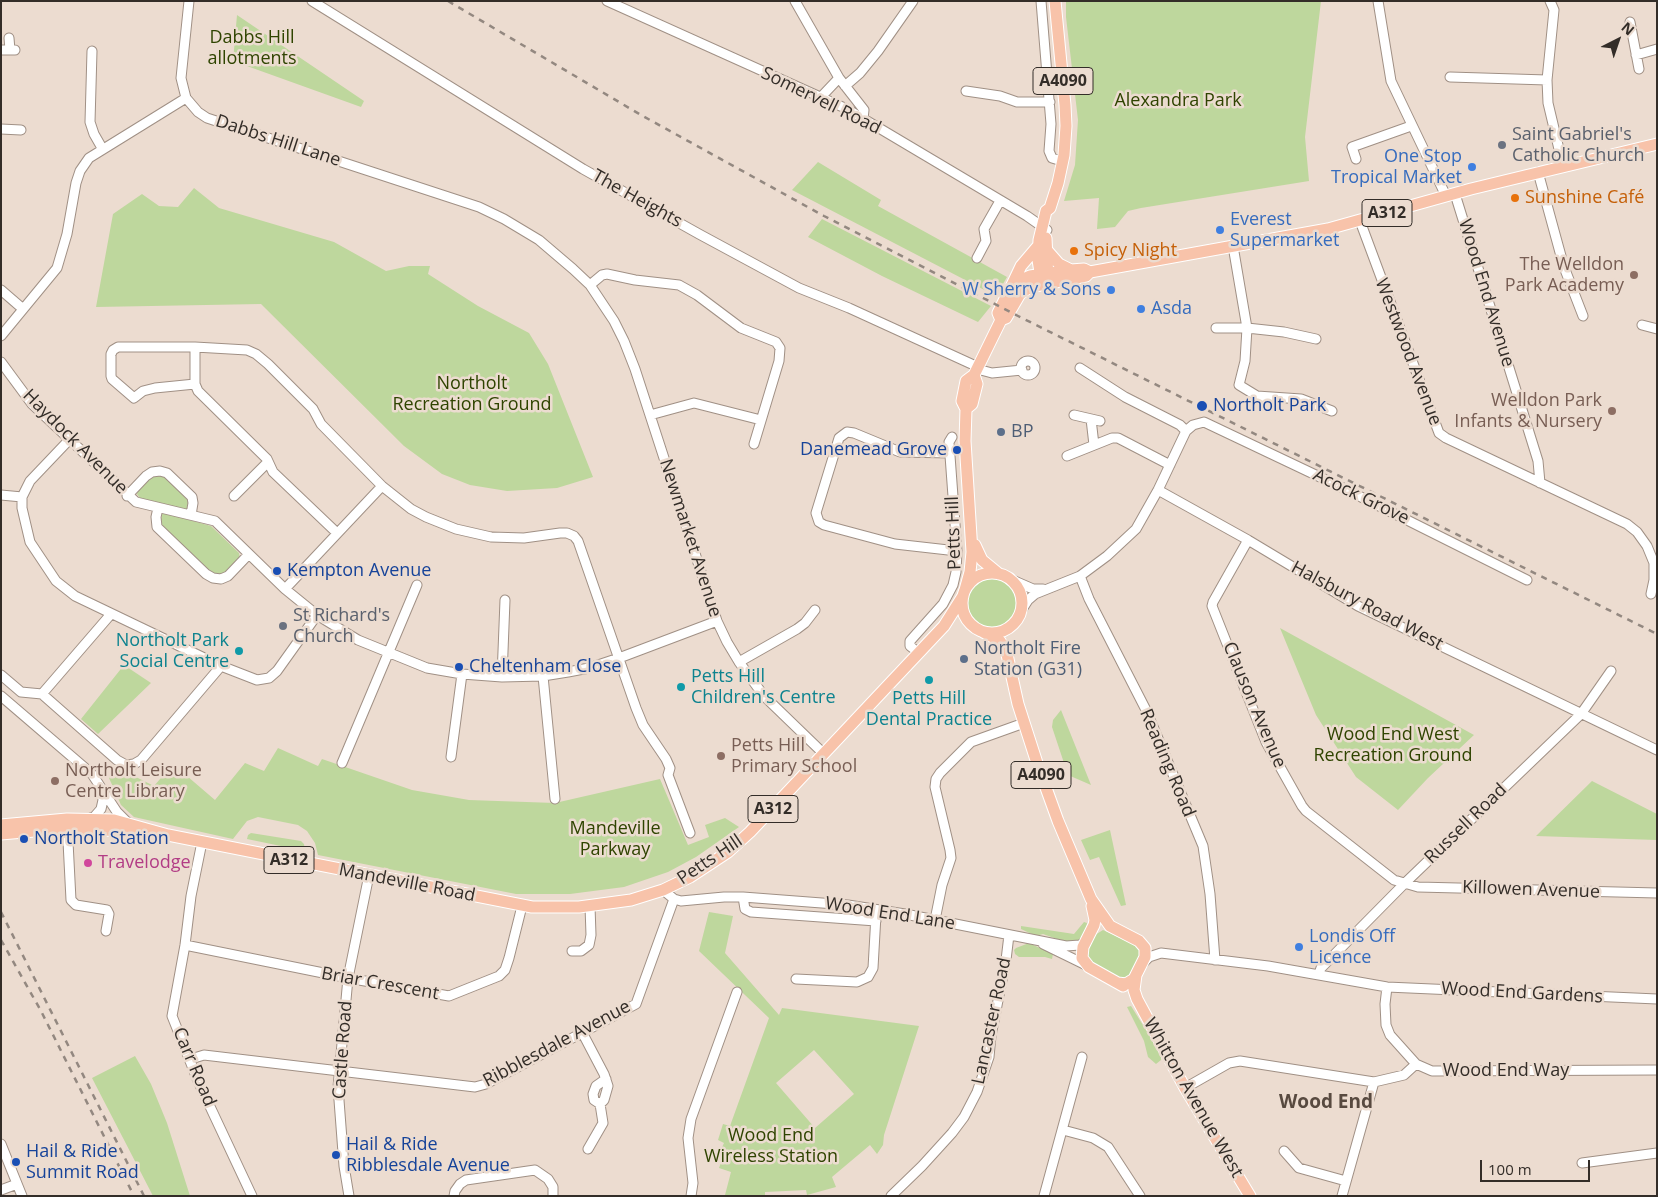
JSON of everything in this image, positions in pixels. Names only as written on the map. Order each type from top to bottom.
[{"type":"main road","name":"A4090","points":[[1044,279],[1038,260],[1042,247],[1045,220],[1062,161],[1066,126],[1055,1]]},
{"type":"main road","name":"A312","points":[[1090,272],[1084,269],[1071,270],[1044,279],[1023,291],[1006,318],[1001,320],[998,313],[1009,291],[1021,280],[1044,279],[1086,276],[1090,272],[1328,229],[1538,172],[1657,144]]},
{"type":"main road","points":[[1009,291],[1017,272],[1042,247],[1060,264],[1071,270]]},
{"type":"main road","name":"Petts Hill","points":[[663,890],[700,871],[735,846],[757,825],[944,626],[954,612],[964,593],[972,564],[972,532],[965,441],[966,409],[962,401],[966,381],[977,370],[1001,320]]},
{"type":"main road","name":"Petts Hill","points":[[972,532],[975,547],[982,560],[990,568],[1005,577]]},
{"type":"main road","points":[[944,626],[957,622],[979,630],[1001,632],[1011,626],[1020,614],[1020,593],[1005,577],[983,574],[972,580],[964,593],[963,610],[965,617],[979,630]]},
{"type":"main road","name":"A4090","points":[[1020,614],[1008,640],[1007,655],[1013,685],[1047,792],[1087,891],[1095,920],[1092,930]]},
{"type":"main road","name":"A4090","points":[[979,630],[1000,641],[1007,655]]},
{"type":"main road","name":"Mandeville Road","points":[[1,834],[68,823]]},
{"type":"main road","name":"Mandeville Road","points":[[101,823],[522,906],[560,908],[590,906],[631,900],[663,890]]},
{"type":"main road","name":"Mandeville Road","points":[[1,825],[129,824],[152,832]]},
{"type":"main road","name":"A4090","points":[[1087,891],[1098,911],[1110,926]]},
{"type":"main road","points":[[1089,967],[1084,963],[1081,952],[1092,930],[1098,924],[1106,924],[1139,941],[1145,948],[1146,957],[1144,962],[1134,979],[1126,984],[1118,983]]},
{"type":"main road","name":"Wood End Lane","points":[[1089,967],[1106,976]]},
{"type":"main road","name":"Whitton Avenue West","points":[[1136,975],[1134,990],[1137,1000],[1184,1088],[1250,1196]]},
{"type":"main road","name":"Whitton Avenue West","points":[[1106,976],[1130,992],[1137,1000]]},
{"type":"street","points":[[1,336],[56,268],[68,234],[80,171],[89,158],[102,148],[186,98],[181,78],[189,1]]},
{"type":"street","name":"The Heights","points":[[312,1],[583,169],[799,288],[849,308],[977,370],[992,373],[1022,370]]},
{"type":"street","name":"Somervell Road","points":[[607,1],[821,97],[863,119],[1027,216],[1045,220]]},
{"type":"street","points":[[795,1],[842,82],[864,110],[863,119]]},
{"type":"street","points":[[821,97],[860,72],[878,51],[913,1]]},
{"type":"street","points":[[1041,1],[1050,102],[1049,156],[1062,161]]},
{"type":"street","name":"Wood End Avenue","points":[[1378,1],[1391,81],[1411,126],[1450,195],[1538,461],[1540,483]]},
{"type":"street","points":[[1550,1],[1554,10],[1547,80],[1548,103],[1563,166]]},
{"type":"street","points":[[1630,22],[1639,69]]},
{"type":"street","points":[[8,50],[9,38]]},
{"type":"street","points":[[1636,54],[1657,49]]},
{"type":"street","points":[[92,51],[90,122],[102,148]]},
{"type":"street","points":[[1450,77],[1547,80]]},
{"type":"street","points":[[966,91],[1000,96],[1017,102],[1050,102]]},
{"type":"street","name":"Dabbs Hill Lane","points":[[186,98],[198,112],[207,118],[479,208],[504,219],[539,240],[590,285],[597,296]]},
{"type":"street","points":[[1356,159],[1352,147],[1411,126]]},
{"type":"street","points":[[1,129],[21,130]]},
{"type":"street","points":[[1538,172],[1564,267],[1582,316]]},
{"type":"street","points":[[977,258],[986,241],[984,229],[1000,201]]},
{"type":"street","name":"Westwood Avenue","points":[[1360,221],[1439,432],[1446,438],[1540,483]]},
{"type":"street","points":[[1234,246],[1247,328],[1245,361],[1239,385],[1257,396],[1301,399],[1332,411]]},
{"type":"street","points":[[590,285],[602,275],[607,274],[635,280],[679,285],[697,295],[741,328],[776,342],[780,348],[780,358],[754,444]]},
{"type":"street","points":[[1,290],[23,309]]},
{"type":"street","name":"Newmarket Avenue","points":[[597,296],[624,340],[717,621],[739,662],[764,696],[824,754]]},
{"type":"street","points":[[1642,326],[1657,328]]},
{"type":"street","points":[[1216,328],[1247,328],[1284,332],[1316,339]]},
{"type":"street","points":[[195,384],[155,388],[144,391],[134,398],[112,379],[111,354],[118,347],[195,347],[247,350],[256,354],[268,364],[313,409],[321,424],[382,486],[397,499],[426,517],[456,529],[475,534],[524,538],[567,532],[574,536],[578,541],[643,725],[670,768],[668,775],[690,833]]},
{"type":"street","points":[[195,347],[195,384],[198,391],[267,459],[273,472],[337,533]]},
{"type":"street","name":"Haydock Avenue","points":[[1,362],[32,404],[127,496],[136,502],[208,519],[220,524],[285,589],[317,615],[358,640],[428,668],[462,674],[502,677],[543,676],[589,668],[717,621]]},
{"type":"street","points":[[1020,614],[1031,597],[1080,576],[1107,556],[1136,529],[1190,428],[1180,425],[1126,397],[1080,368]]},
{"type":"street","points":[[650,415],[683,404],[694,403],[761,420]]},
{"type":"street","points":[[1074,415],[1095,420],[1094,445]]},
{"type":"street","name":"Acock Grove","points":[[1190,428],[1204,422],[1213,425],[1527,580]]},
{"type":"street","points":[[950,453],[900,452],[854,433],[847,432],[842,434],[839,438],[816,513],[819,522],[824,525],[895,544],[957,551]]},
{"type":"street","name":"Petts Hill","points":[[919,653],[910,646],[910,643],[937,612],[950,591],[956,572],[957,551],[949,440],[952,438]]},
{"type":"street","points":[[1068,456],[1112,438],[1118,438],[1170,465]]},
{"type":"street","points":[[69,440],[30,481],[22,497],[22,508],[30,542],[56,581],[75,596],[220,666],[258,680],[269,678],[277,671],[317,615]]},
{"type":"street","points":[[234,496],[268,464]]},
{"type":"street","points":[[127,496],[152,472],[160,471],[167,473],[192,497],[191,515]]},
{"type":"street","points":[[1540,483],[1627,524],[1637,532],[1647,546],[1654,563],[1654,580],[1651,594]]},
{"type":"street","points":[[285,589],[382,486]]},
{"type":"street","name":"Halsbury Road West","points":[[1158,490],[1248,540],[1358,606],[1657,750]]},
{"type":"street","points":[[1,495],[22,497]]},
{"type":"street","points":[[158,508],[156,517],[158,527],[206,574],[213,578],[221,579],[228,576],[249,554]]},
{"type":"street","name":"Clauson Avenue","points":[[1248,540],[1212,606],[1266,742],[1306,811],[1394,880],[1405,883]]},
{"type":"street","name":"Reading Road","points":[[1080,576],[1089,599],[1146,710],[1203,846],[1210,894],[1215,960]]},
{"type":"street","points":[[1005,577],[1033,589],[1046,589]]},
{"type":"street","points":[[342,763],[417,585]]},
{"type":"street","points":[[502,677],[505,600]]},
{"type":"street","points":[[739,662],[797,629],[805,623],[815,610]]},
{"type":"street","points":[[42,694],[111,614]]},
{"type":"street","points":[[1,675],[21,692],[42,694],[117,760],[126,765],[134,764],[141,760],[220,666]]},
{"type":"street","name":"Russell Road","points":[[1318,974],[1321,968],[1405,883],[1581,714],[1611,671]]},
{"type":"street","points":[[451,757],[462,674]]},
{"type":"street","points":[[543,676],[555,799]]},
{"type":"street","points":[[1,696],[88,771],[117,812],[129,824]]},
{"type":"street","points":[[935,920],[950,858],[950,850],[935,786],[936,779],[971,742],[1024,723]]},
{"type":"street","points":[[98,783],[102,795],[101,823]]},
{"type":"street","points":[[101,823],[110,810],[106,794]]},
{"type":"street","points":[[101,823],[98,813],[102,805]]},
{"type":"street","points":[[68,823],[71,900],[76,905],[107,910],[110,914],[106,930]]},
{"type":"street","name":"Carr Road","points":[[202,842],[191,896],[185,945],[172,1016],[191,1059],[198,1081],[252,1196]]},
{"type":"street","name":"Castle Road","points":[[349,1196],[340,1128],[338,1087],[348,978],[369,875]]},
{"type":"street","name":"Killowen Avenue","points":[[1405,883],[1418,887],[1657,893]]},
{"type":"street","points":[[663,890],[674,898]]},
{"type":"street","name":"Wood End Lane","points":[[674,898],[685,901],[718,897],[742,897],[848,905],[1009,934],[1036,941],[1071,946],[1080,945],[1086,941]]},
{"type":"street","name":"Wood End Lane","points":[[742,897],[745,908],[751,912],[876,921]]},
{"type":"street","name":"Ribblesdale Avenue","points":[[191,1059],[204,1055],[475,1087],[496,1080],[636,1004],[674,898]]},
{"type":"street","name":"Briar Crescent","points":[[185,945],[448,996],[499,976],[505,970],[510,958],[522,906]]},
{"type":"street","points":[[572,951],[581,951],[589,945],[591,935],[590,906]]},
{"type":"street","points":[[796,979],[857,982],[868,977],[873,968],[877,910]]},
{"type":"street","name":"Lancaster Road","points":[[891,1196],[952,1133],[964,1117],[977,1092],[988,1057],[1009,934]]},
{"type":"street","name":"Wood End Lane","points":[[1036,941],[1089,967]]},
{"type":"street","points":[[1139,941],[1166,954]]},
{"type":"street","points":[[1144,962],[1153,955],[1166,954],[1268,966],[1387,987],[1385,1004],[1386,1025],[1390,1035],[1416,1064],[1404,1075],[1374,1082],[1240,1061],[1229,1064],[1184,1088]]},
{"type":"street","name":"Wood End Gardens","points":[[1387,987],[1657,999]]},
{"type":"street","points":[[691,1196],[692,1183],[688,1138],[691,1119],[737,992]]},
{"type":"street","points":[[583,1034],[608,1086],[604,1100],[600,1104],[603,1124],[588,1149]]},
{"type":"street","points":[[1044,1196],[1082,1057]]},
{"type":"street","name":"Wood End Way","points":[[1416,1064],[1432,1071],[1657,1070]]},
{"type":"street","points":[[1342,1196],[1374,1082]]},
{"type":"street","points":[[1063,1130],[1093,1138],[1108,1147],[1140,1196]]},
{"type":"street","points":[[1,1144],[21,1192],[1,1190]]},
{"type":"street","points":[[1284,1151],[1298,1168],[1346,1181]]},
{"type":"street","points":[[1582,1163],[1657,1153]]},
{"type":"street","points":[[454,1196],[454,1191],[466,1180],[535,1170],[548,1179],[553,1187],[553,1196]]},
{"type":"green space","name":"Alexandra Park","points":[[1066,1],[1321,1],[1305,137],[1309,181],[1141,208],[1128,211],[1115,227],[1097,229],[1099,198],[1064,201],[1075,165],[1078,120],[1066,17]]},
{"type":"green space","name":"Dabbs Hill allotments","points":[[237,15],[364,101],[361,107],[233,61]]},
{"type":"green space","points":[[818,162],[881,200],[878,206],[1007,277],[996,296],[792,190]]},
{"type":"green space","name":"Northolt Recreation Ground","points":[[194,188],[219,208],[334,242],[386,271],[409,266],[430,266],[428,274],[478,306],[529,333],[548,364],[593,477],[557,488],[507,491],[470,485],[442,474],[404,446],[261,304],[96,307],[113,214],[142,194],[159,206],[178,207]]},
{"type":"green space","points":[[822,219],[991,306],[978,322],[882,276],[808,237]]},
{"type":"green space","points":[[159,474],[166,476],[189,499],[186,519],[211,526],[239,553],[240,559],[226,574],[218,576],[209,572],[162,527],[161,519],[164,505],[140,498],[137,494],[138,489],[152,476]]},
{"type":"green space","points":[[992,578],[1006,582],[1013,589],[1017,603],[1013,617],[1006,624],[992,628],[978,624],[971,617],[967,603],[971,589],[978,582]]},
{"type":"green space","name":"Wood End West Recreation Ground","points":[[1280,628],[1474,735],[1428,778],[1398,810],[1356,777],[1316,715]]},
{"type":"green space","points":[[124,665],[151,683],[98,734],[81,719]]},
{"type":"green space","points":[[1061,710],[1091,785],[1068,775],[1052,727],[1053,720]]},
{"type":"green space","name":"Mandeville Parkway","points":[[278,748],[318,766],[322,759],[412,790],[469,800],[555,803],[660,779],[688,845],[709,837],[705,825],[725,818],[739,827],[696,857],[668,872],[624,887],[570,894],[516,894],[318,855],[315,843],[307,831],[298,825],[258,817],[247,821],[233,839],[134,817],[121,805],[109,778],[112,765],[154,786],[173,764],[215,800],[245,763],[264,771]]},
{"type":"green space","points":[[1592,781],[1657,814],[1657,840],[1536,836]]},
{"type":"green space","points":[[1110,830],[1126,905],[1121,906],[1099,857],[1090,860],[1081,840]]},
{"type":"green space","points":[[251,833],[301,841],[304,844],[305,851],[247,839]]},
{"type":"green space","name":"Wood End Wireless Station","points":[[709,912],[733,916],[725,953],[779,1015],[782,1008],[919,1026],[884,1135],[883,1145],[877,1154],[870,1145],[832,1177],[836,1187],[807,1195],[806,1190],[765,1192],[765,1196],[725,1195],[731,1172],[719,1168],[723,1157],[719,1154],[724,1143],[718,1140],[723,1124],[730,1126],[769,1018],[699,951]],"holes":[[[814,1050],[854,1094],[815,1128],[776,1083]]]},
{"type":"green space","points":[[1084,922],[1087,923],[1086,930],[1075,943],[1068,943],[1043,934],[1036,936],[1021,929],[1021,926],[1074,934]]},
{"type":"green space","points":[[1103,930],[1135,945],[1140,950],[1131,973],[1127,977],[1117,977],[1092,963],[1087,958],[1088,949],[1095,935]]},
{"type":"green space","points":[[1029,943],[1053,954],[1052,959],[1045,957],[1019,957],[1015,954],[1014,950],[1016,948]]},
{"type":"green space","points":[[1131,1006],[1161,1054],[1161,1060],[1156,1064],[1148,1057],[1144,1041],[1127,1007]]},
{"type":"green space","points":[[135,1056],[151,1084],[167,1123],[190,1196],[153,1196],[92,1078]]},
{"type":"railway","points":[[448,1],[641,115],[824,216],[1018,316],[1657,634]]},
{"type":"railway","points":[[1,912],[144,1196]]},
{"type":"railway","points":[[1,940],[41,1011],[134,1196]]},
{"type":"place","name":"Saint Gabriel's Catholic Church","points":[[1502,145]]},
{"type":"place","name":"One Stop Tropical Market","points":[[1472,167]]},
{"type":"place","name":"Sunshine Café","points":[[1515,198]]},
{"type":"place","name":"Everest Supermarket","points":[[1220,230]]},
{"type":"place","name":"Spicy Night","points":[[1074,251]]},
{"type":"place","name":"The Welldon Park Academy","points":[[1634,275]]},
{"type":"place","name":"W Sherry & Sons","points":[[1111,290]]},
{"type":"place","name":"Asda","points":[[1141,309]]},
{"type":"place","name":"Northolt Park","points":[[1202,406]]},
{"type":"place","name":"Welldon Park Infants & Nursery","points":[[1612,411]]},
{"type":"place","name":"BP","points":[[1001,432]]},
{"type":"place","name":"Danemead Grove","points":[[957,450]]},
{"type":"place","name":"Kempton Avenue","points":[[277,571]]},
{"type":"place","name":"St Richard's Church","points":[[283,626]]},
{"type":"place","name":"Northolt Park Social Centre","points":[[239,651]]},
{"type":"place","name":"Northolt Fire Station (G31)","points":[[964,659]]},
{"type":"place","name":"Cheltenham Close","points":[[459,667]]},
{"type":"place","name":"Petts Hill Dental Practice","points":[[929,680]]},
{"type":"place","name":"Petts Hill Children's Centre","points":[[681,687]]},
{"type":"place","name":"Petts Hill Primary School","points":[[721,756]]},
{"type":"place","name":"Northolt Leisure Centre Library","points":[[55,781]]},
{"type":"place","name":"Northolt Station","points":[[24,839]]},
{"type":"place","name":"Travelodge","points":[[88,863]]},
{"type":"place","name":"Londis Off Licence","points":[[1299,947]]},
{"type":"place","name":"Hail & Ride Ribblesdale Avenue","points":[[336,1155]]},
{"type":"place","name":"Hail & Ride Summit Road","points":[[16,1162]]},
{"type":"district","name":"Wood End","points":[[1326,1103]]}]
